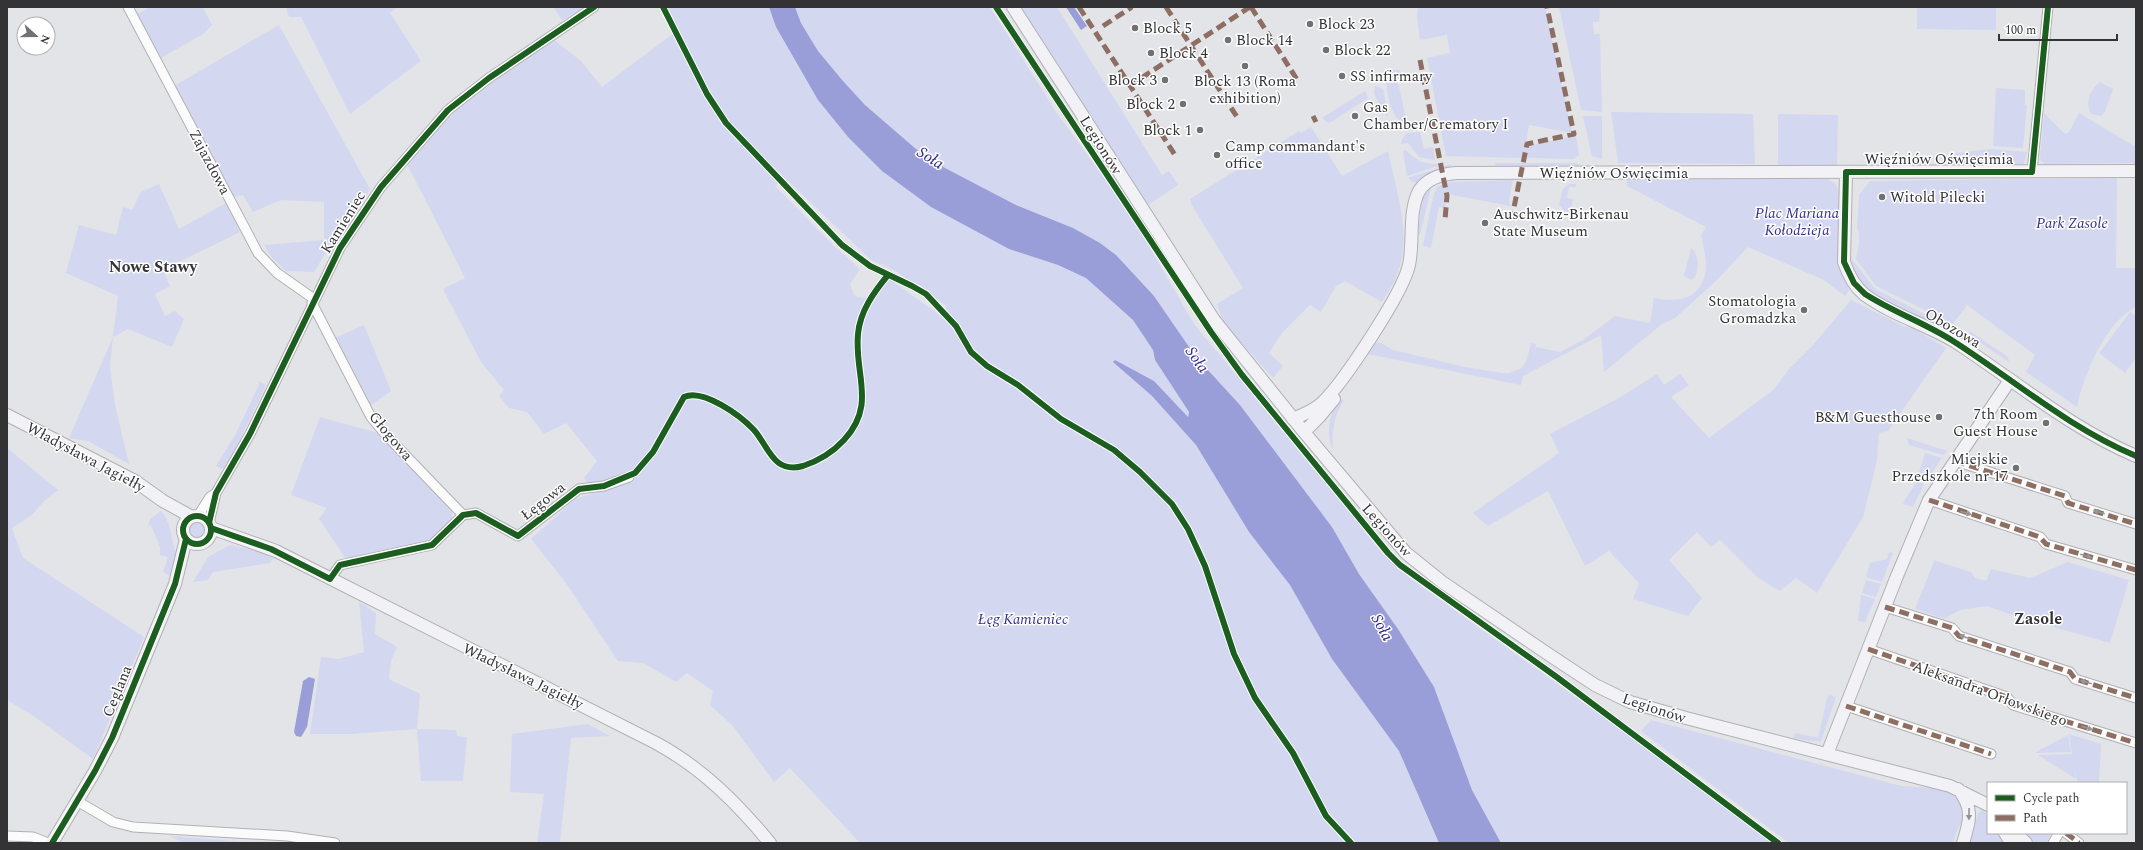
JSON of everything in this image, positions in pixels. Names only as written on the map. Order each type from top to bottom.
[{"type":"street","name":"Zajazdowa","points":[[128,7],[258,253],[277,273],[313,301]]},
{"type":"street","name":"Kamieniec","points":[[210,525],[216,493],[250,434],[313,301],[340,248],[381,187],[448,110],[488,78],[594,7]]},
{"type":"street","name":"Legionów","points":[[1013,7],[1214,320],[1293,419],[1406,553],[1442,582],[1596,685],[1630,702],[1958,788],[1986,806]]},
{"type":"street","points":[[2032,172],[2048,7]]},
{"type":"street","name":"Obozowa","points":[[1846,172],[1844,262],[1854,283],[1865,294],[1952,341],[2078,425],[2136,456]]},
{"type":"street","name":"Więźniów Oświęcimia","points":[[1304,432],[1330,405],[1358,354],[1402,284],[1408,267],[1414,206],[1419,191],[1428,181],[1438,176],[1456,173],[2136,172]]},
{"type":"street","name":"Głogowa","points":[[313,301],[371,417],[387,436],[463,515]]},
{"type":"street","name":"Więźniów Oświęcimia","points":[[1293,419],[1313,410],[1322,403],[1358,354]]},
{"type":"street","points":[[1827,754],[1929,500],[2010,380]]},
{"type":"street","name":"Władysława Jagiełły","points":[[7,415],[135,481],[163,501],[195,516]]},
{"type":"street","points":[[1955,461],[2065,496],[2068,503],[2136,524]]},
{"type":"street","name":"Łęgowa","points":[[463,515],[476,513],[518,536],[579,489],[604,486],[629,476]]},
{"type":"street","name":"Kamieniec","points":[[195,516],[210,497],[216,493]]},
{"type":"street","points":[[1929,500],[2040,537],[2046,544],[2136,570]]},
{"type":"street","name":"Władysława Jagiełły","points":[[163,501],[183,527]]},
{"type":"street","points":[[330,579],[340,565],[432,545],[463,515]]},
{"type":"street","points":[[195,516],[210,525],[203,542],[189,542],[186,539],[183,527],[185,522],[195,516]]},
{"type":"street","name":"Władysława Jagiełły","points":[[210,525],[276,551],[667,748],[692,765],[725,794],[764,841]]},
{"type":"street","name":"Ceglana","points":[[52,843],[97,767],[114,732],[177,578],[186,539]]},
{"type":"street","name":"Władysława Jagiełły","points":[[203,542],[253,542]]},
{"type":"street","name":"Ceglana","points":[[177,578],[203,542]]},
{"type":"street","points":[[1885,607],[1952,628],[1959,636],[2070,672],[2075,679],[2136,698]]},
{"type":"street","name":"Aleksandra Orłowskiego","points":[[1868,650],[2007,697],[2013,705],[2136,743]]},
{"type":"street","points":[[1846,706],[1991,754]]},
{"type":"street","points":[[1958,788],[1966,799],[1970,810],[1968,828],[1963,843]]},
{"type":"street","points":[[77,801],[113,822],[133,827],[287,836],[308,841],[335,843]]},
{"type":"street","points":[[2006,834],[2011,843]]},
{"type":"street","points":[[2017,834],[2026,843]]},
{"type":"street","points":[[2053,843],[2058,834]]},
{"type":"street","points":[[2067,834],[2079,843]]},
{"type":"street","points":[[7,836],[34,837],[48,843]]},
{"type":"green space","points":[[151,7],[203,7],[212,25],[203,34],[161,58],[137,14]]},
{"type":"green space","points":[[286,7],[398,7],[390,13],[421,61],[350,114],[301,17],[289,17]]},
{"type":"green space","points":[[553,7],[585,7],[562,20]]},
{"type":"green space","name":"Łęg Kamieniec","points":[[665,7],[769,7],[776,27],[818,100],[848,137],[882,171],[931,207],[1009,249],[1058,265],[1086,278],[1133,320],[1153,350],[1155,360],[1189,412],[1187,417],[1154,381],[1115,360],[1113,362],[1152,396],[1196,445],[1249,532],[1290,584],[1332,659],[1399,751],[1439,843],[860,843],[790,768],[774,782],[733,726],[710,705],[713,691],[687,673],[676,682],[643,663],[618,661],[566,583],[531,539],[575,499],[594,493],[584,478],[597,461],[566,423],[544,434],[527,412],[509,408],[499,396],[504,390],[481,362],[443,289],[465,278],[407,164],[457,107],[491,80],[554,40],[581,61],[602,87],[678,30]],"holes":[[[785,178],[871,260],[894,270],[947,306],[941,316],[888,278],[873,294],[864,298],[854,295],[850,284],[860,269],[834,246],[775,186]]]},
{"type":"green space","points":[[795,7],[990,7],[1056,112],[1103,176],[1149,246],[1194,324],[1351,513],[1371,540],[1402,572],[1411,579],[1666,762],[1773,843],[1501,843],[1472,790],[1434,687],[1398,629],[1359,574],[1332,527],[1240,405],[1196,357],[1154,296],[1100,243],[1073,228],[1016,205],[945,168],[916,149],[865,105],[843,81],[818,51],[801,23]]},
{"type":"green space","points":[[1021,7],[1057,7],[1162,175],[1169,171],[1178,185],[1148,205]]},
{"type":"green space","points":[[1418,7],[1545,7],[1572,133],[1529,125],[1525,147],[1576,135],[1579,155],[1574,159],[1446,156],[1427,58],[1450,53],[1447,35],[1420,40],[1417,17]]},
{"type":"green space","points":[[1559,7],[1600,7],[1599,22],[1593,22],[1594,34],[1600,34],[1602,112],[1581,110]]},
{"type":"green space","points":[[1917,7],[1996,7],[1996,30],[1917,29]]},
{"type":"green space","points":[[279,25],[370,189],[346,229],[335,232],[332,243],[314,272],[286,271],[273,259],[264,245],[324,240],[324,202],[281,200],[253,212],[243,195],[233,197],[174,86]]},
{"type":"green space","points":[[1393,70],[1400,70],[1402,76],[1397,78],[1407,124],[1401,122],[1397,118],[1390,105],[1386,77]]},
{"type":"green space","points":[[2100,82],[2113,89],[2105,112],[2101,116],[2091,114],[2088,105],[2089,97],[2093,89]]},
{"type":"green space","points":[[1375,86],[1383,89],[1388,116],[1386,116],[1374,94]]},
{"type":"green space","points":[[1996,88],[2025,90],[2025,105],[2027,105],[2023,148],[1993,146]]},
{"type":"green space","points":[[1365,91],[1368,98],[1331,122],[1328,123],[1322,118]]},
{"type":"green space","points":[[1611,112],[1753,114],[1755,164],[1618,163]]},
{"type":"green space","points":[[2044,113],[2065,134],[2069,132],[2079,113],[2136,147],[2136,163],[2044,164],[2040,159]]},
{"type":"green space","points":[[1778,114],[1838,115],[1837,165],[1778,165]]},
{"type":"green space","points":[[1583,116],[1602,116],[1602,159],[1592,156]]},
{"type":"green space","points":[[1311,127],[1342,176],[1388,151],[1403,227],[1402,257],[1395,280],[1382,302],[1345,281],[1336,286],[1321,312],[1310,305],[1282,333],[1269,353],[1283,366],[1273,378],[1223,322],[1217,304],[1243,288],[1191,204],[1190,199],[1299,131],[1301,133]]},
{"type":"green space","points":[[1420,132],[1424,149],[1433,147],[1435,160],[1419,157],[1408,143],[1401,144],[1402,139],[1407,133]]},
{"type":"green space","points":[[1990,149],[2027,152],[2024,164],[1965,164],[1945,161],[1950,154]]},
{"type":"green space","points":[[1406,150],[1419,161],[1432,164],[1444,164],[1407,176],[1403,151]]},
{"type":"green space","points":[[1495,163],[1578,163],[1578,165],[1512,166],[1510,169],[1496,167]]},
{"type":"green space","points":[[1451,164],[1451,169],[1432,173],[1419,183],[1412,182],[1408,178]]},
{"type":"green space","name":"Plac Mariana Kołodzieja","points":[[1627,176],[1827,179],[1835,183],[1839,192],[1841,265],[1851,288],[1845,296],[1824,280],[1748,247],[1716,281],[1675,318],[1662,324],[1604,372],[1601,335],[1523,376],[1521,385],[1367,354],[1375,342],[1381,343],[1393,350],[1465,367],[1509,373],[1522,368],[1527,359],[1531,343],[1536,344],[1532,365],[1536,347],[1560,352],[1583,340],[1615,316],[1650,323],[1654,298],[1664,300],[1682,299],[1696,291],[1701,285],[1705,277],[1706,266],[1701,235],[1706,227],[1627,186]]},
{"type":"green space","name":"Park Zasole","points":[[2117,178],[2116,268],[2136,268],[2136,307],[2125,314],[2115,324],[2106,337],[2090,365],[2077,407],[2026,372],[2035,355],[1967,305],[1953,324],[1876,286],[1856,259],[1859,243],[1859,233],[1857,228],[1859,195],[1870,181]]},
{"type":"green space","points":[[1513,180],[1509,201],[1510,206],[1448,194],[1445,208],[1439,207],[1431,248],[1423,246],[1433,197],[1437,187],[1448,182]]},
{"type":"green space","points":[[159,184],[179,229],[226,203],[240,232],[163,270],[170,286],[155,294],[165,316],[175,311],[184,319],[172,347],[128,329],[113,337],[118,296],[66,273],[79,225],[116,235],[123,207],[132,210],[141,192]]},
{"type":"green space","points":[[1432,184],[1420,235],[1418,233],[1422,199]]},
{"type":"green space","points":[[1569,184],[1576,184],[1576,187],[1569,187],[1567,198],[1573,199],[1570,213],[1564,211],[1559,204],[1563,189]]},
{"type":"green space","points":[[1691,248],[1696,254],[1698,265],[1695,277],[1691,280],[1684,276]]},
{"type":"green space","points":[[1852,259],[1875,289],[1952,328],[1942,330],[1886,303],[1862,284],[1855,272]]},
{"type":"green space","points":[[1851,300],[1905,327],[1913,328],[1946,348],[1888,431],[1879,433],[1877,461],[1863,517],[1817,593],[1796,578],[1780,591],[1758,578],[1720,540],[1711,547],[1697,532],[1669,560],[1702,598],[1688,616],[1633,599],[1639,583],[1609,551],[1585,566],[1548,491],[1488,526],[1473,513],[1559,453],[1550,434],[1619,398],[1657,374],[1664,385],[1680,374],[1689,385],[1671,397],[1709,438],[1773,390],[1790,368],[1814,344]]},
{"type":"green space","points":[[2130,312],[2136,316],[2136,358],[2125,373],[2099,353]]},
{"type":"green space","points":[[364,325],[391,391],[370,406],[335,338]]},
{"type":"green space","points":[[1971,332],[2008,357],[2009,362],[1966,333]]},
{"type":"green space","points":[[113,337],[110,366],[115,405],[129,464],[88,441],[69,438]]},
{"type":"green space","points":[[258,381],[266,385],[237,446],[223,469],[216,466],[235,435],[259,385]]},
{"type":"green space","points":[[1340,399],[1344,400],[1335,419],[1333,452],[1329,438],[1329,425],[1333,412]]},
{"type":"green space","points":[[320,417],[378,433],[452,507],[452,519],[430,541],[347,560],[319,519],[327,508],[291,495]]},
{"type":"green space","points":[[1907,438],[1947,451],[1944,455],[1909,445]]},
{"type":"green space","points":[[7,448],[58,490],[44,501],[32,515],[12,528],[23,558],[144,637],[93,759],[32,715],[7,700]]},
{"type":"green space","points":[[1925,453],[1942,458],[1926,481],[1917,479]]},
{"type":"green space","points":[[1916,481],[1924,484],[1913,507],[1903,504],[1914,487]]},
{"type":"green space","points":[[161,511],[168,522],[173,545],[178,557],[170,576],[163,572],[168,557],[160,555],[160,547],[151,525],[148,526],[150,519]]},
{"type":"green space","points":[[197,521],[203,524],[206,530],[203,536],[197,539],[191,536],[188,530],[191,524]]},
{"type":"green space","points":[[230,545],[258,551],[274,558],[270,563],[213,572],[208,580],[193,582],[208,557]]},
{"type":"green space","points":[[1889,552],[1893,553],[1882,582],[1866,577],[1870,563],[1887,559]]},
{"type":"green space","points":[[1935,559],[1936,561],[1971,572],[1975,578],[1986,581],[1991,569],[2030,578],[2068,562],[2129,580],[2110,643],[2018,617],[1987,606],[1960,610],[1944,619],[1915,609]]},
{"type":"green space","points":[[1866,580],[1881,584],[1876,597],[1862,593]]},
{"type":"green space","points":[[1861,595],[1875,599],[1865,622],[1858,621]]},
{"type":"green space","points":[[359,602],[376,613],[375,634],[397,647],[391,661],[389,679],[420,694],[417,729],[352,734],[310,734],[321,657],[339,659],[364,652]]},
{"type":"green space","points":[[1829,695],[1836,697],[1821,741],[1809,741],[1794,738],[1795,733],[1818,738]]},
{"type":"green space","points":[[1651,720],[1901,786],[1932,788],[1954,793],[1964,803],[1963,822],[1958,828],[1953,843],[1789,843],[1641,731]]},
{"type":"green space","points":[[588,724],[610,736],[571,738],[560,843],[537,843],[544,794],[510,792],[512,734]]},
{"type":"green space","points":[[417,729],[456,730],[457,736],[467,737],[463,781],[421,781]]},
{"type":"green space","points":[[2069,734],[2101,744],[2099,782],[2077,781],[2073,759],[2076,779],[2038,755],[2072,754]]},
{"type":"green space","points":[[2068,735],[2071,752],[2036,753],[2036,752]]},
{"type":"green space","points":[[1982,809],[1987,815],[1987,834],[2002,834],[2007,843],[1969,843],[1978,814]]},
{"type":"green space","points":[[2021,834],[2051,834],[2047,843],[2030,843]]},
{"type":"green space","points":[[170,836],[256,843],[184,843]]},
{"type":"water","name":"Soła","points":[[769,7],[795,7],[801,23],[818,51],[843,81],[865,105],[916,149],[945,168],[1016,205],[1073,228],[1100,243],[1116,255],[1154,296],[1196,357],[1240,405],[1332,527],[1359,574],[1398,629],[1434,687],[1472,790],[1501,843],[1439,843],[1399,751],[1332,659],[1290,585],[1249,532],[1196,445],[1152,396],[1113,362],[1115,360],[1154,381],[1188,417],[1189,412],[1155,360],[1153,350],[1133,320],[1086,278],[1058,265],[1009,249],[931,207],[882,171],[848,137],[818,100],[776,27]]},
{"type":"water","points":[[1066,7],[1074,7],[1087,26],[1081,30]]},
{"type":"water","points":[[309,677],[315,679],[307,727],[301,737],[296,736],[294,732],[303,681]]},
{"type":"marked path","points":[[1079,7],[1175,155]]},
{"type":"marked path","points":[[1103,26],[1132,7]]},
{"type":"marked path","points":[[1166,7],[1237,117]]},
{"type":"marked path","points":[[1129,86],[1250,7]]},
{"type":"marked path","points":[[1251,7],[1298,81]]},
{"type":"marked path","points":[[1508,216],[1512,217],[1527,144],[1574,134],[1547,7]]},
{"type":"marked path","points":[[1420,60],[1447,196],[1445,220]]},
{"type":"marked path","points":[[1313,116],[1316,122]]},
{"type":"marked path","points":[[1955,461],[2065,496],[2068,503],[2136,524]]},
{"type":"marked path","points":[[1929,500],[2040,537],[2046,544],[2136,570]]},
{"type":"marked path","points":[[1885,607],[1952,628],[1959,636],[2070,672],[2075,679],[2136,698]]},
{"type":"marked path","points":[[1868,649],[2007,697],[2013,705],[2136,743]]},
{"type":"marked path","points":[[1846,706],[1991,754]]},
{"type":"marked path","points":[[2067,834],[2079,843]]},
{"type":"cycle path","points":[[209,523],[216,493],[250,434],[340,248],[381,187],[448,110],[489,78],[594,7]]},
{"type":"cycle path","points":[[663,7],[707,94],[726,123],[842,245],[870,266],[926,294],[956,326],[971,352],[987,366],[1018,385],[1061,419],[1114,450],[1140,472],[1172,504],[1188,529],[1205,566],[1234,654],[1255,698],[1293,753],[1326,816],[1351,843]]},
{"type":"cycle path","points":[[996,7],[1211,332],[1242,375],[1388,553],[1400,565],[1558,678],[1778,843]]},
{"type":"cycle path","points":[[2048,7],[2032,172],[1846,172],[1844,262],[1854,283],[1865,294],[1953,341],[2065,418],[2111,445],[2136,456]]},
{"type":"cycle path","points":[[211,528],[271,549],[330,579],[340,565],[432,545],[463,515],[476,513],[518,536],[579,489],[604,486],[635,473],[653,452],[684,397],[692,395],[701,396],[721,405],[748,424],[778,463],[793,467],[809,464],[825,456],[840,444],[854,427],[860,414],[862,389],[858,349],[859,326],[868,302],[888,275]]},
{"type":"cycle path","points":[[197,516],[207,520],[211,530],[207,540],[197,544],[187,540],[183,530],[187,520],[197,516]]},
{"type":"cycle path","points":[[52,843],[95,771],[112,738],[175,584],[186,539]]},
{"type":"place","name":"Block 23","points":[[1310,24]]},
{"type":"place","name":"Block 5","points":[[1135,28]]},
{"type":"place","name":"Block 14","points":[[1228,40]]},
{"type":"place","name":"Block 22","points":[[1326,50]]},
{"type":"place","name":"Block 4","points":[[1151,53]]},
{"type":"place","name":"Block 13 (Roma exhibition)","points":[[1245,66]]},
{"type":"place","name":"SS infirmary","points":[[1342,76]]},
{"type":"place","name":"Block 3","points":[[1165,80]]},
{"type":"place","name":"Block 2","points":[[1183,104]]},
{"type":"place","name":"Gas Chamber/Crematory I","points":[[1355,116]]},
{"type":"place","name":"Block 1","points":[[1200,130]]},
{"type":"place","name":"Camp commandant's office","points":[[1217,155]]},
{"type":"place","name":"Witold Pilecki","points":[[1882,197]]},
{"type":"place","name":"Auschwitz-Birkenau State Museum","points":[[1485,223]]},
{"type":"place","name":"Stomatologia Gromadzka","points":[[1804,310]]},
{"type":"place","name":"B&M Guesthouse","points":[[1939,417]]},
{"type":"place","name":"7th Room Guest House","points":[[2046,423]]},
{"type":"place","name":"Miejskie Przedszkole nr 17","points":[[2016,468]]},
{"type":"district","name":"Nowe Stawy","points":[[153,266]]},
{"type":"district","name":"Zasole","points":[[2038,618]]}]
